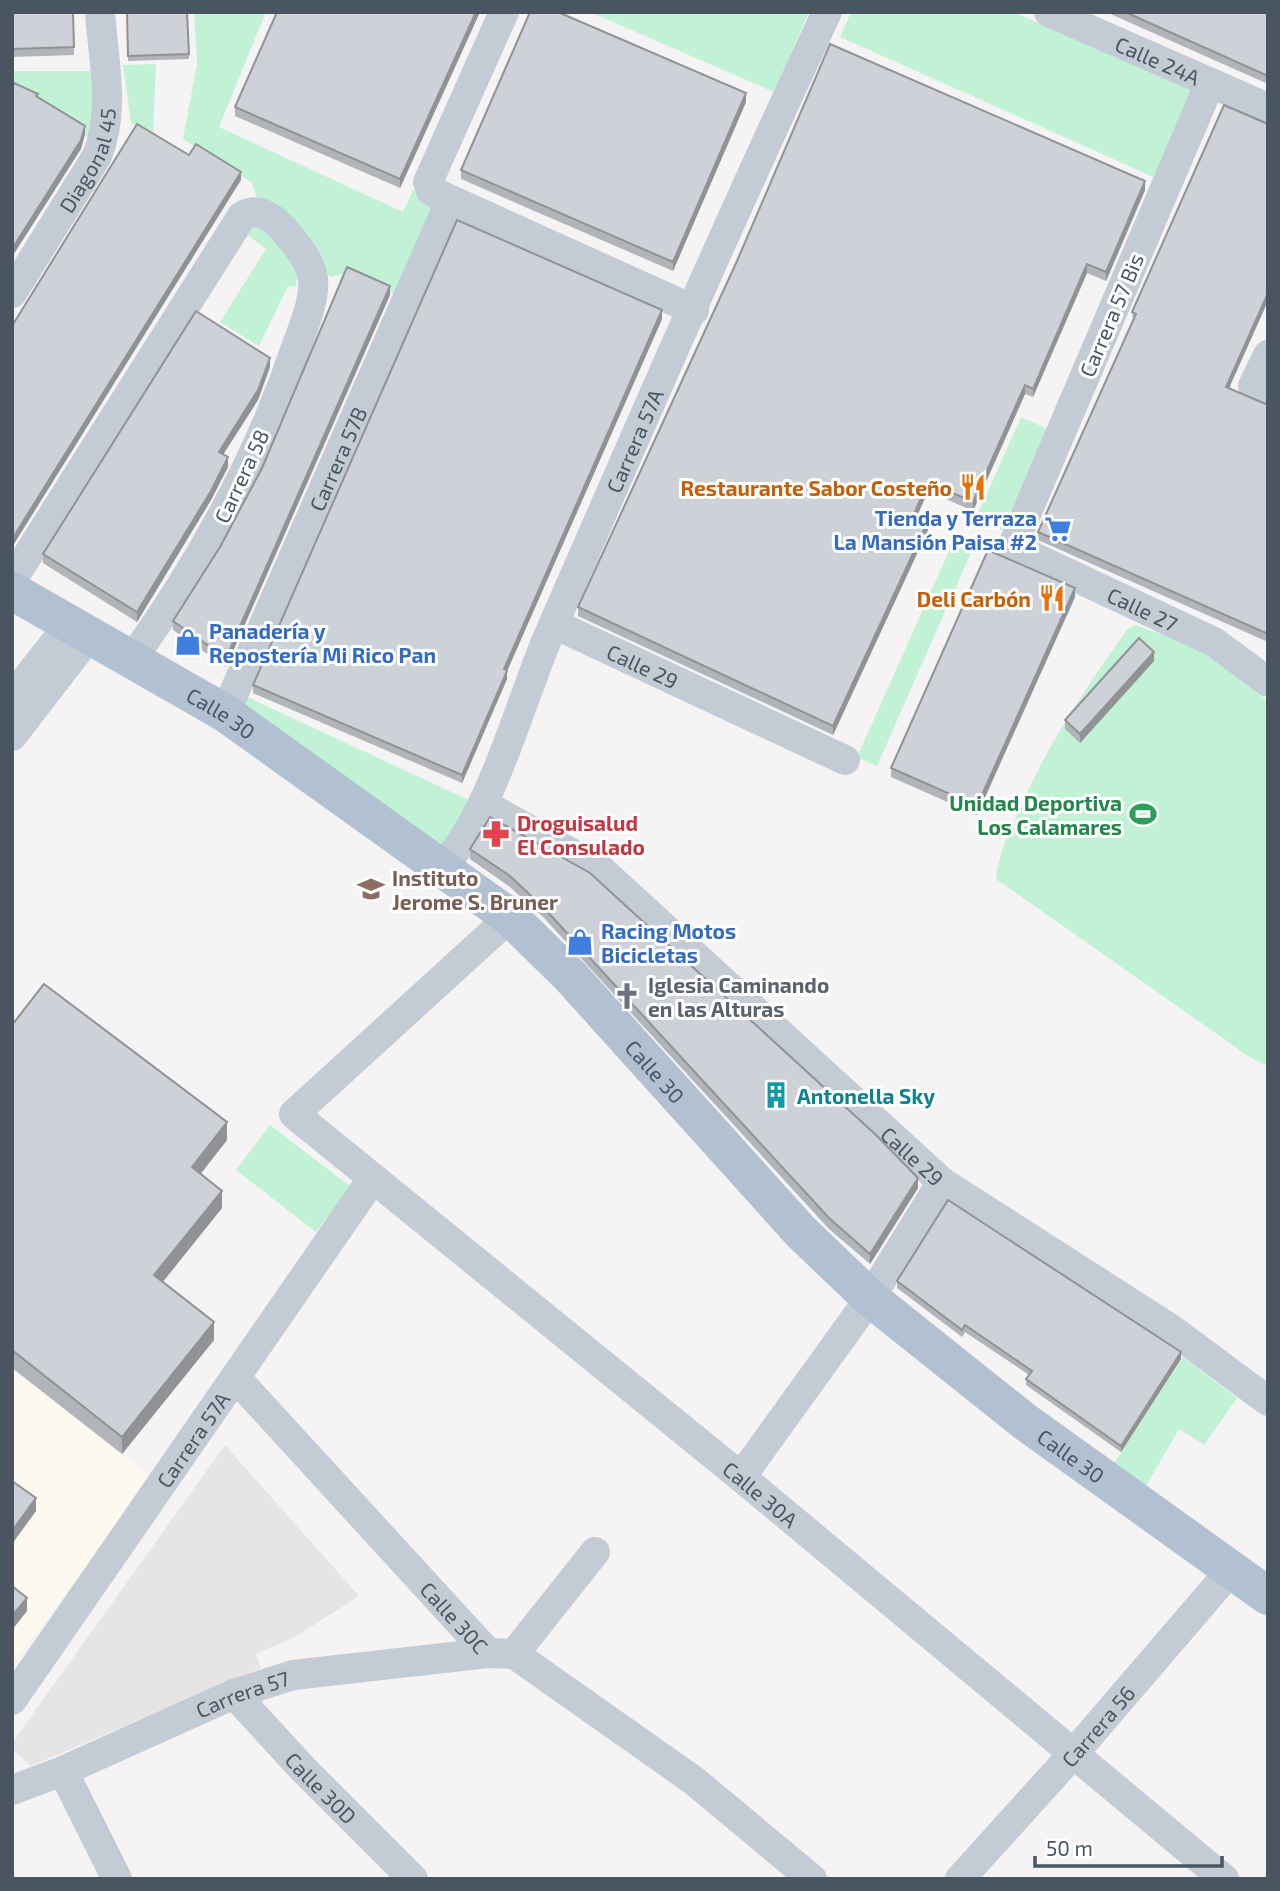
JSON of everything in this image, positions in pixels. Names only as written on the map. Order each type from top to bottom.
[{"type":"main road","name":"Calle 30","points":[[12,590],[225,713],[510,917],[571,976],[801,1232],[870,1298],[1024,1422],[1268,1596]]},
{"type":"street","name":"Diagonal 45","points":[[12,293],[97,156],[105,136],[108,96],[100,12]]},
{"type":"street","points":[[504,12],[430,177],[431,191],[450,202],[694,310]]},
{"type":"street","name":"Carrera 57A","points":[[442,867],[457,849],[483,804],[554,624],[827,12]]},
{"type":"street","name":"Calle 24A","points":[[1049,12],[1268,108]]},
{"type":"street","name":"Carrera 57 Bis","points":[[1012,547],[1210,83]]},
{"type":"street","name":"Carrera 57B","points":[[225,713],[450,202]]},
{"type":"street","name":"Carrera 58","points":[[12,580],[242,216],[255,212],[271,218],[295,244],[313,277],[308,309],[289,370],[229,505],[190,573],[132,659]]},
{"type":"street","points":[[1260,389],[1268,355]]},
{"type":"street","name":"Calle 27","points":[[1012,547],[1214,642],[1268,682]]},
{"type":"street","name":"Calle 29","points":[[554,624],[845,760]]},
{"type":"street","points":[[12,696],[79,630]]},
{"type":"street","points":[[12,736],[79,630]]},
{"type":"street","name":"Calle 29","points":[[483,804],[600,869],[942,1182],[1171,1329],[1268,1401]]},
{"type":"street","name":"Calle 30A","points":[[510,917],[294,1114],[741,1477],[1224,1879]]},
{"type":"street","name":"Carrera 57A","points":[[12,1700],[373,1178]]},
{"type":"street","points":[[741,1477],[870,1298],[942,1182]]},
{"type":"street","name":"Calle 30C","points":[[236,1378],[501,1654],[693,1780],[812,1879]]},
{"type":"street","points":[[501,1654],[595,1552]]},
{"type":"street","name":"Carrera 56","points":[[960,1879],[1074,1754],[1232,1569]]},
{"type":"street","name":"Carrera 57","points":[[12,1790],[63,1771],[234,1694],[293,1675],[321,1669],[501,1654]]},
{"type":"street","name":"Calle 30D","points":[[234,1694],[303,1769],[413,1879]]},
{"type":"street","points":[[63,1771],[117,1879]]},
{"type":"shaded area","points":[[12,1368],[153,1478],[12,1665]]},
{"type":"shaded area","points":[[225,1445],[359,1596],[295,1637],[256,1654],[261,1668],[31,1766],[12,1749],[12,1743]]},
{"type":"green space","points":[[194,12],[266,12],[219,127],[403,212],[413,190],[439,204],[398,295],[348,273],[330,277],[257,199],[252,183],[183,139],[197,64]]},
{"type":"green space","points":[[590,12],[809,12],[774,92]]},
{"type":"green space","points":[[851,12],[1014,12],[1196,93],[1158,179],[840,37]]},
{"type":"green space","points":[[156,64],[153,135],[131,123],[123,65]]},
{"type":"green space","points":[[12,71],[96,71],[95,141],[12,90]]},
{"type":"green space","points":[[261,222],[300,269],[295,287],[288,286],[259,346],[220,322],[266,249],[242,231]]},
{"type":"green space","points":[[1021,417],[1048,429],[1002,530],[976,518]]},
{"type":"green space","points":[[954,540],[973,548],[877,766],[857,757]]},
{"type":"green space","name":"Unidad Deportiva Los Calamares","points":[[1135,625],[1195,646],[1268,701],[1268,1066],[1251,1058],[996,879],[1004,845],[1041,765],[1095,675],[1126,631]]},
{"type":"green space","points":[[245,696],[473,802],[443,853],[240,708]]},
{"type":"green space","points":[[270,1125],[351,1187],[316,1232],[236,1170]]},
{"type":"green space","points":[[1183,1357],[1237,1398],[1204,1445],[1179,1429],[1146,1486],[1114,1463]]},
{"type":"building","points":[[12,12],[73,12],[74,47],[12,49]]},
{"type":"building","points":[[127,12],[187,12],[189,54],[128,56]]},
{"type":"building","points":[[277,12],[476,12],[400,179],[235,107]]},
{"type":"building","points":[[530,12],[558,12],[746,93],[673,262],[461,170]]},
{"type":"building","points":[[1125,12],[1268,12],[1268,76]]},
{"type":"building","points":[[830,44],[1145,181],[1106,272],[1087,264],[1033,389],[1025,385],[973,502],[928,482],[914,514],[928,521],[833,726],[578,607],[737,261]]},
{"type":"building","points":[[12,82],[38,94],[36,96],[85,126],[81,140],[12,249]]},
{"type":"building","points":[[1224,105],[1268,124],[1268,293],[1226,387],[1268,405],[1268,634],[1038,532],[1136,314],[1132,312]]},
{"type":"building","points":[[137,124],[189,155],[196,144],[241,172],[14,536],[12,326]]},
{"type":"building","points":[[457,220],[662,310],[504,669],[507,671],[462,775],[253,685]]},
{"type":"building","points":[[347,267],[390,286],[226,658],[173,621],[220,547],[262,468]]},
{"type":"building","points":[[196,311],[270,358],[258,390],[219,452],[228,457],[211,491],[137,612],[43,554]]},
{"type":"building","points":[[988,550],[1075,588],[977,806],[891,768]]},
{"type":"building","points":[[1139,638],[1154,652],[1080,734],[1065,720]]},
{"type":"building","points":[[490,817],[590,873],[876,1135],[918,1178],[870,1254],[829,1218],[544,908],[510,876],[470,849]]},
{"type":"building","points":[[44,984],[227,1122],[192,1167],[222,1191],[154,1275],[214,1322],[122,1437],[12,1350],[12,1025]]},
{"type":"building","points":[[948,1200],[1181,1352],[1121,1446],[1026,1379],[1032,1371],[965,1325],[962,1330],[897,1281]]},
{"type":"building","points":[[12,1481],[36,1498],[12,1531]]},
{"type":"building","points":[[12,1586],[27,1598],[12,1616]]},
{"type":"place","name":"Restaurante Sabor Costeño","points":[[973,487]]},
{"type":"place","name":"Tienda y Terraza La Mansión Paisa #2","points":[[1058,529]]},
{"type":"place","name":"Deli Carbón","points":[[1052,598]]},
{"type":"place","name":"Panadería y Repostería Mi Rico Pan","points":[[188,642]]},
{"type":"place","name":"Unidad Deportiva Los Calamares","points":[[1143,814]]},
{"type":"place","name":"Droguisalud El Consulado","points":[[496,834]]},
{"type":"place","name":"Instituto Jerome S. Bruner","points":[[371,889]]},
{"type":"place","name":"Racing Motos Bicicletas","points":[[580,942]]},
{"type":"place","name":"Iglesia Caminando en las Alturas","points":[[627,996]]},
{"type":"place","name":"Antonella Sky","points":[[776,1095]]}]
